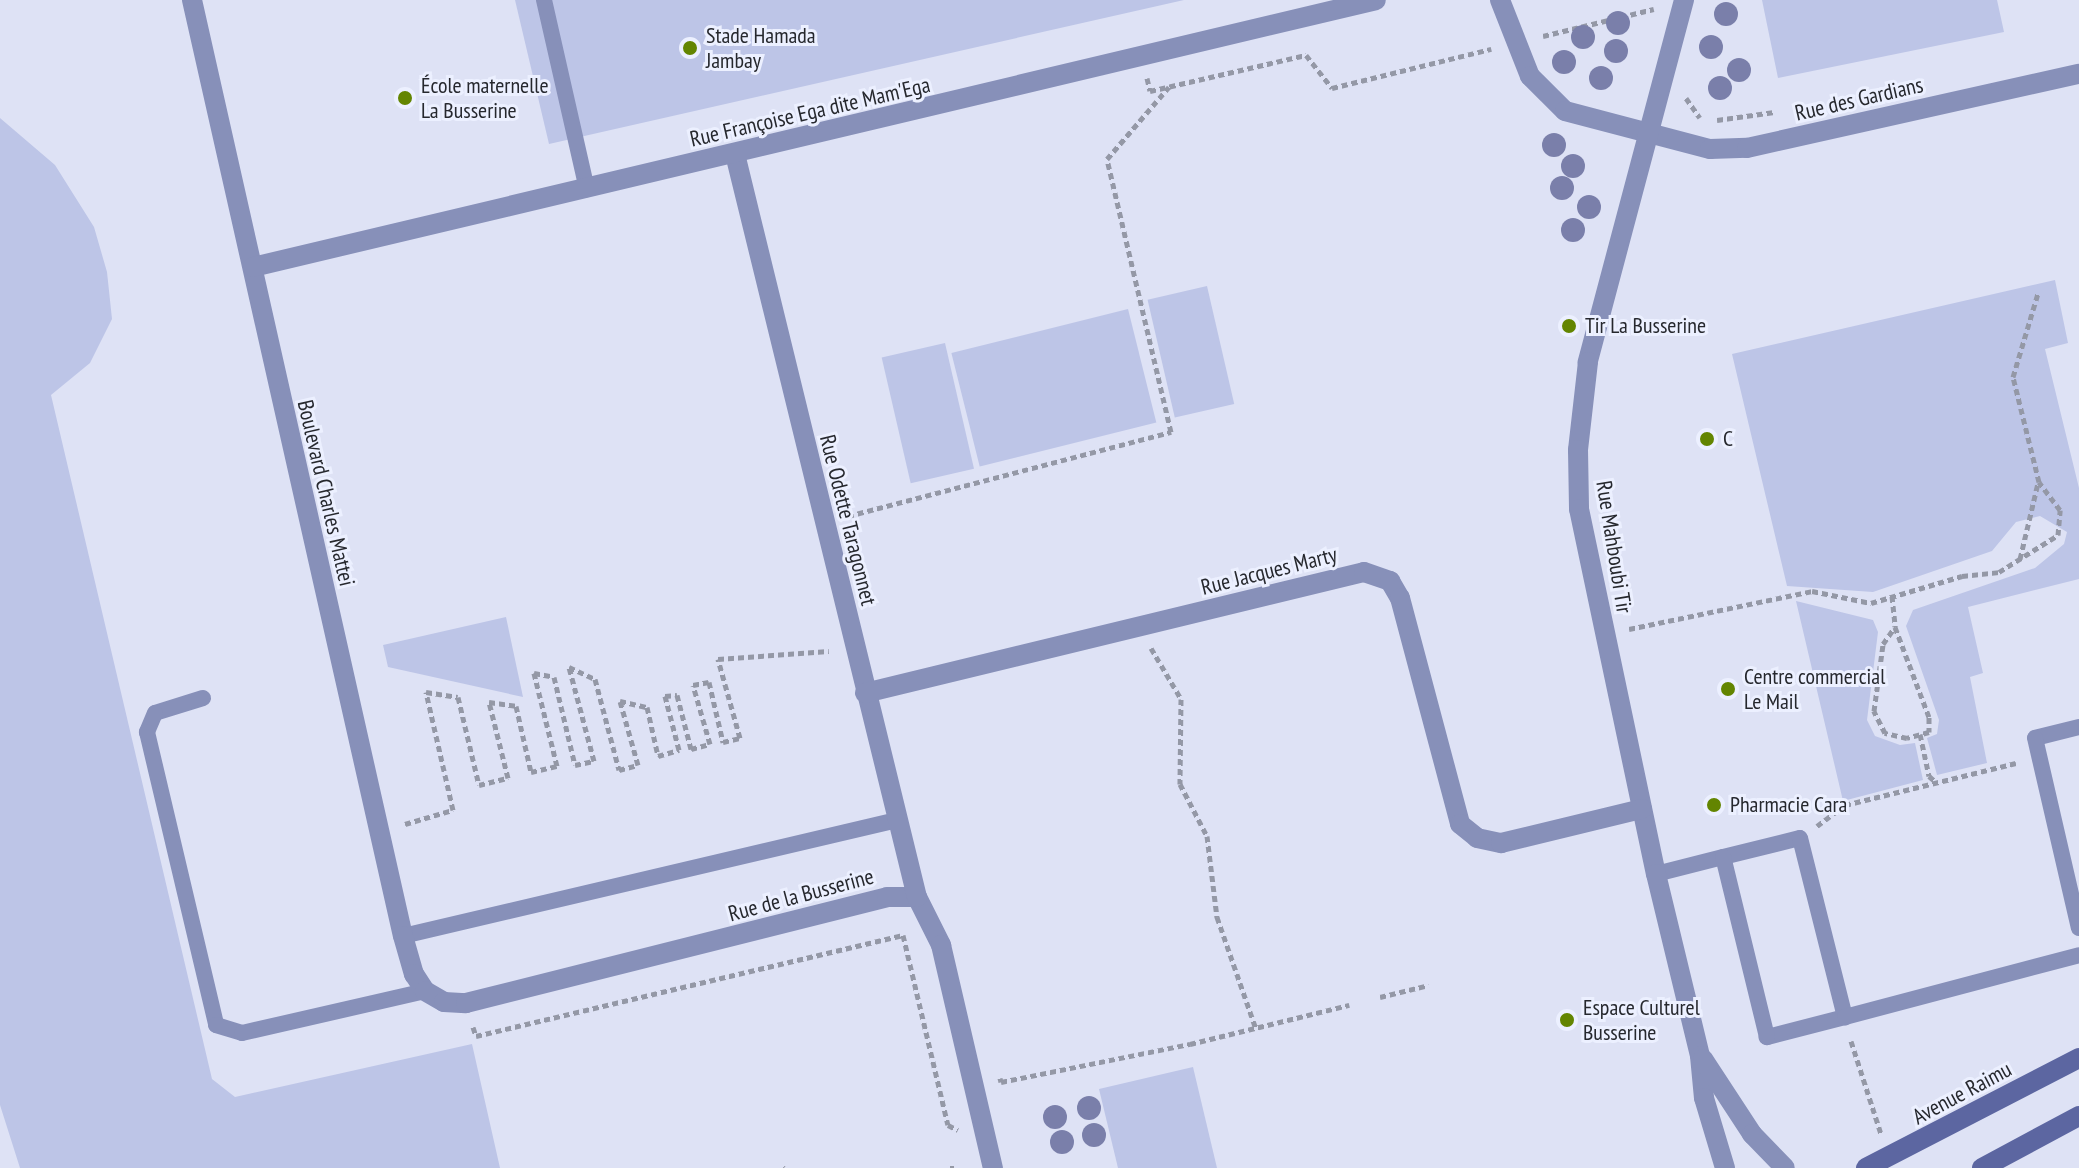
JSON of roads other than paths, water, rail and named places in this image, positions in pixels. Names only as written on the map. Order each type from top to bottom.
[{"type":"street","name":"Boulevard Charles Mattei","points":[[192,0],[378,833],[403,936],[425,991]]},
{"type":"street","name":"Rue Françoise Ega dite Mam'Ega","points":[[253,267],[1376,0]]},
{"type":"street","points":[[1500,0],[1530,76],[1565,111],[1649,134]]},
{"type":"street","name":"Rue Mahboubi Tir","points":[[1684,0],[1588,362],[1578,450],[1579,509],[1656,874],[1700,1056],[1704,1098],[1725,1168]]},
{"type":"street","name":"Rue des Gardians","points":[[1649,134],[1710,149],[1747,148],[2079,74]]},
{"type":"street","name":"Rue Odette Taragonnet","points":[[735,154],[917,897]]},
{"type":"street","name":"Rue Jacques Marty","points":[[865,693],[1364,572],[1390,581],[1400,598],[1460,824],[1477,838],[1501,843],[1642,809]]},
{"type":"street","name":"Rue de la Busserine","points":[[425,991],[444,1002],[466,1003],[887,897],[917,897]]},
{"type":"street","points":[[917,897],[941,945],[993,1168]]},
{"type":"street","name":"Rue Mahboubi Tir","points":[[1700,1056],[1752,1134],[1785,1168]]},
{"type":"street","name":"Avenue Raimu","points":[[1866,1168],[2079,1058]]},
{"type":"street","points":[[1982,1168],[2079,1116]]},
{"type":"lane","points":[[544,0],[587,189]]},
{"type":"lane","points":[[203,698],[155,713],[147,732],[216,1025],[242,1033],[425,991]]},
{"type":"lane","points":[[2079,727],[2035,738],[2079,928]]},
{"type":"lane","points":[[403,936],[897,820]]},
{"type":"lane","points":[[1656,874],[1800,838],[1845,1017]]},
{"type":"lane","points":[[1723,857],[1767,1037],[2079,955]]},
{"type":"place","name":"Stade Hamada Jambay","points":[[690,48]]},
{"type":"place","name":"École maternelle La Busserine","points":[[405,98]]},
{"type":"place","name":"Tir La Busserine","points":[[1569,326]]},
{"type":"place","name":"C","points":[[1707,439]]},
{"type":"place","name":"Centre commercial Le Mail","points":[[1728,689]]},
{"type":"place","name":"Pharmacie Cara","points":[[1714,805]]},
{"type":"place","name":"Espace Culturel Busserine","points":[[1567,1020]]}]
